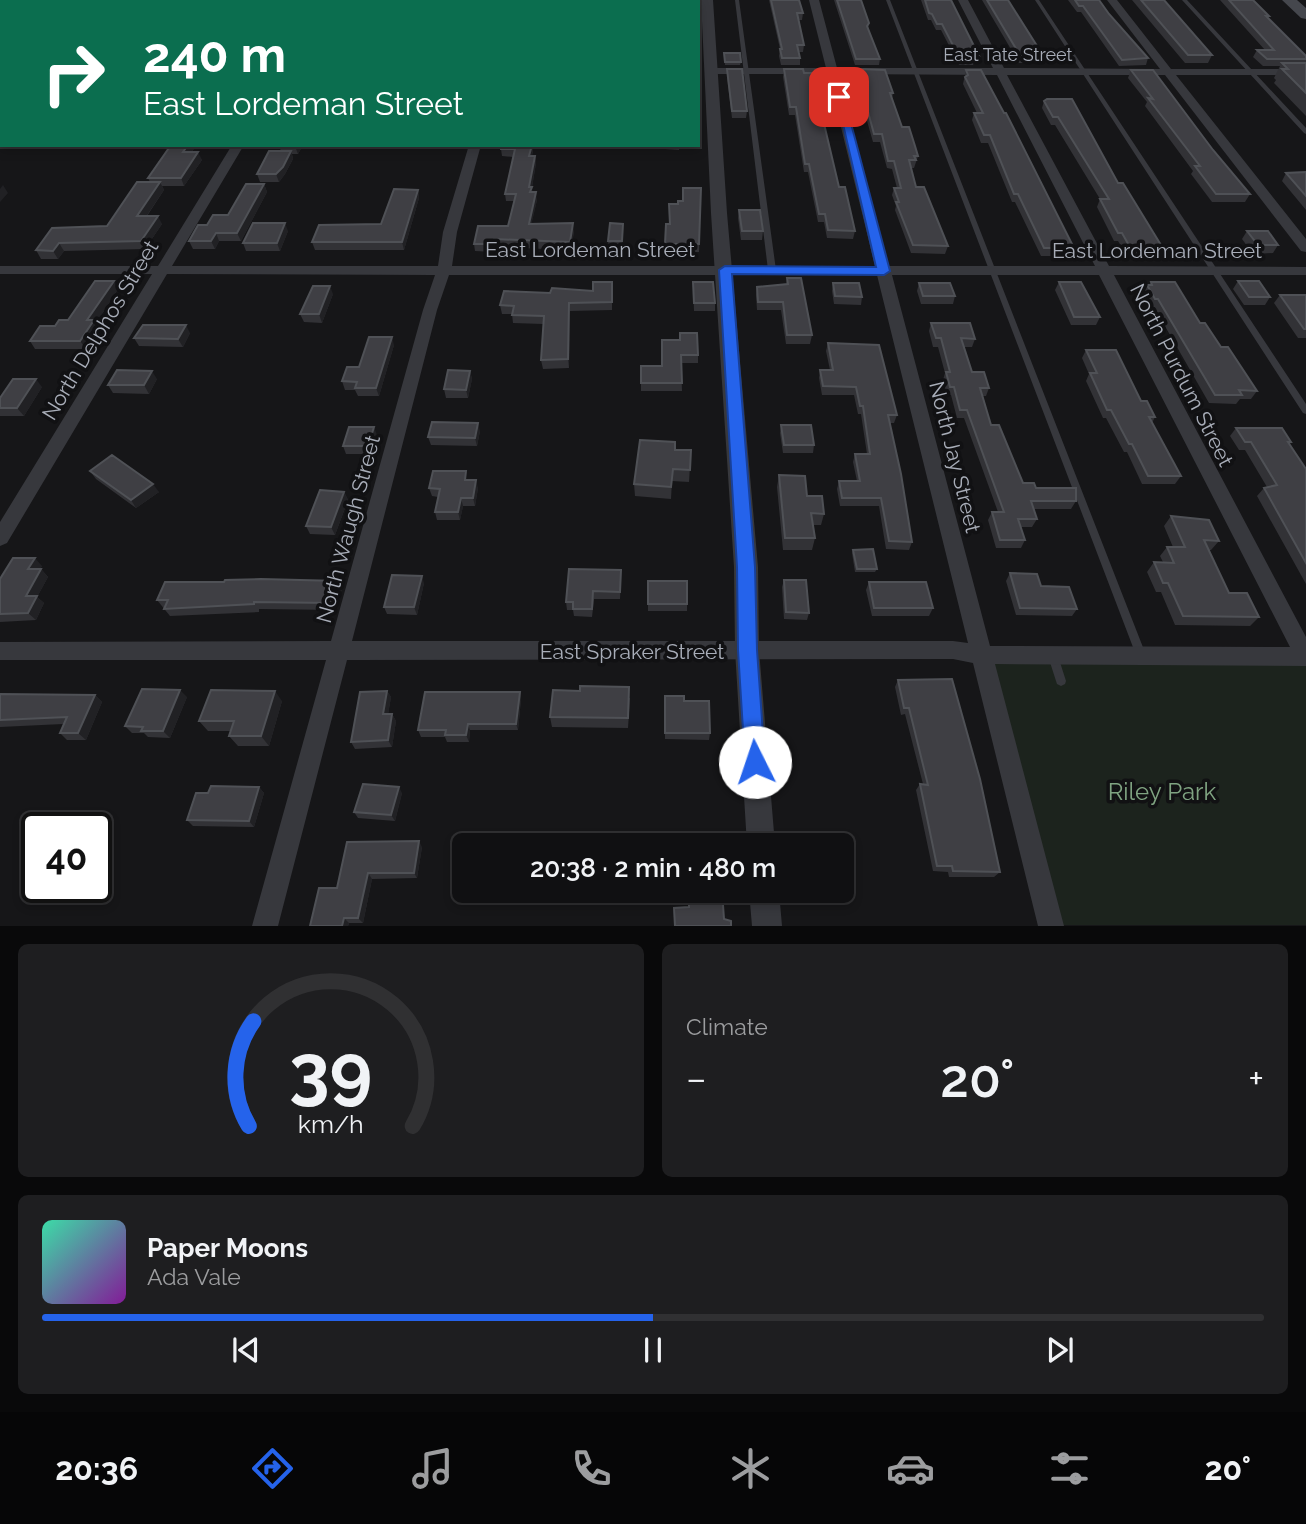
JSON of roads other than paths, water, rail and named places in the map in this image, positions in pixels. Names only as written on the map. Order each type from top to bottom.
[{"type":"main road","points":[[1289,0],[1306,15]]},
{"type":"street","points":[[706,0],[746,567],[747,650],[760,833]]},
{"type":"street","name":"North Jay Street","points":[[814,0],[1051,926]]},
{"type":"street","name":"North Purdum Street","points":[[962,0],[1306,656]]},
{"type":"street","points":[[1112,0],[1306,248]]},
{"type":"street","name":"East Tate Street","points":[[711,71],[1306,72]]},
{"type":"street","name":"North Delphos Street","points":[[0,538],[237,147]]},
{"type":"street","name":"North Waugh Street","points":[[265,926],[429,310],[444,270],[450,232],[474,147]]},
{"type":"street","name":"East Lordeman Street","points":[[0,270],[1306,271]]},
{"type":"street","name":"East Spraker Street","points":[[0,652],[953,650],[983,655],[1306,656]]},
{"type":"street","points":[[765,903],[767,926]]},
{"type":"lane","points":[[737,0],[772,270]]},
{"type":"lane","points":[[888,0],[1141,657]]},
{"type":"lane","points":[[1037,0],[1306,411]]},
{"type":"lane","points":[[1184,0],[1306,132]]},
{"type":"lane","points":[[1053,656],[1061,681]]},
{"type":"park label","name":"Riley Park","points":[[1162,791]]}]
